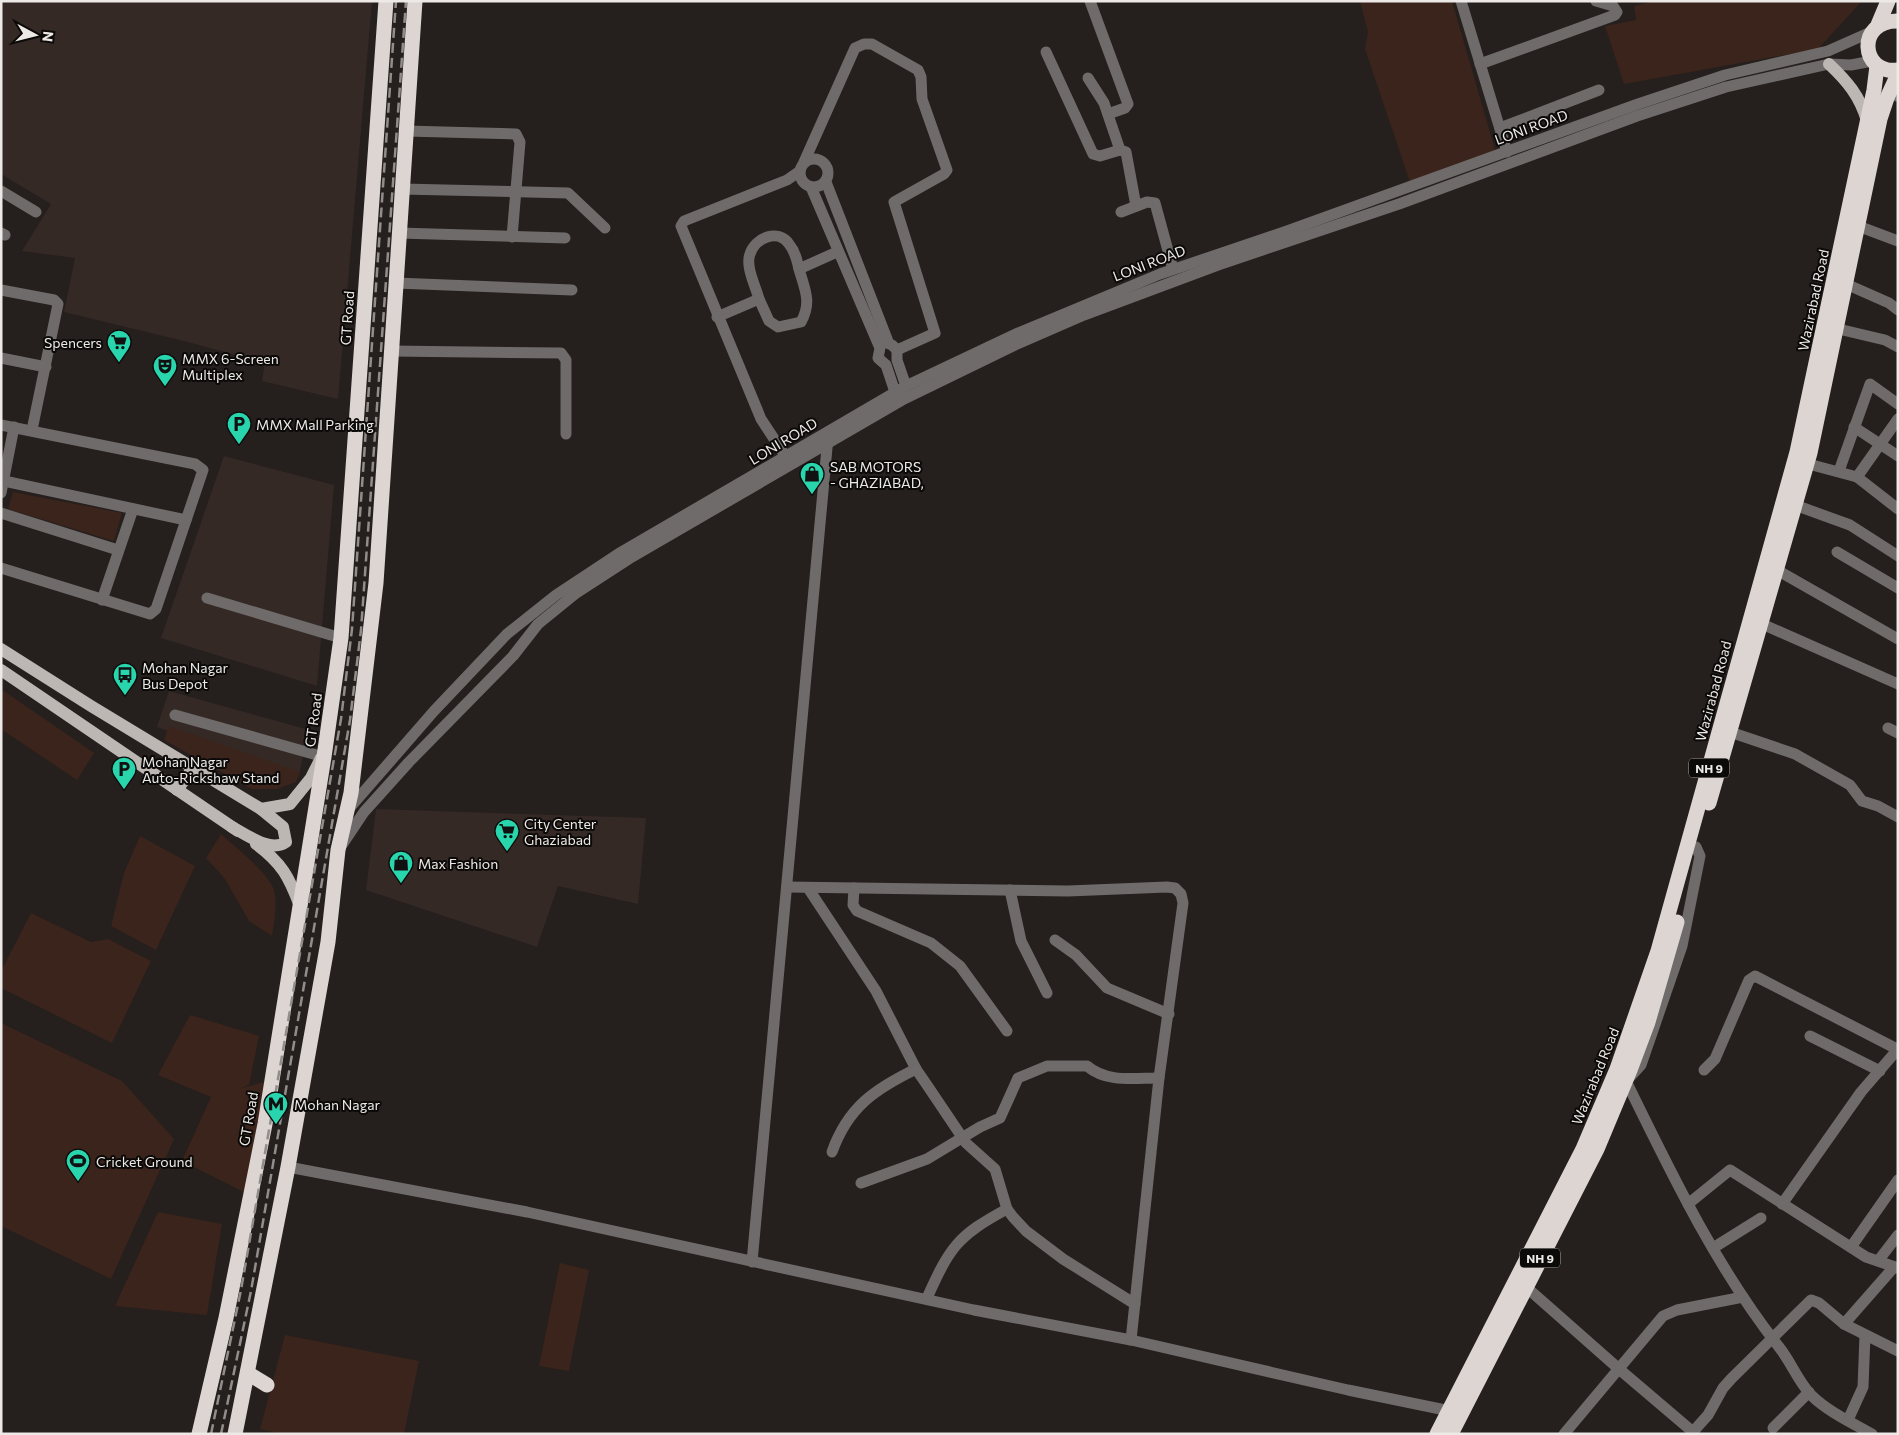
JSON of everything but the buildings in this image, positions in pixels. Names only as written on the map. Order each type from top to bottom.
[{"type":"highway","name":"GT Road","points":[[199,1434],[226,1318],[265,1124],[341,638],[386,1]]},
{"type":"highway","points":[[236,1434],[288,1167],[328,942],[338,850],[351,792],[376,583],[415,1]]},
{"type":"highway","points":[[1874,28],[1888,1]]},
{"type":"highway","points":[[1874,28],[1888,20],[1898,21]]},
{"type":"highway","name":"Wazirabad Road","points":[[1443,1431],[1526,1287],[1597,1149],[1620,1079],[1801,462],[1830,327],[1867,123],[1875,64],[1868,49],[1874,28]]},
{"type":"highway","points":[[1875,64],[1884,70],[1898,72]]},
{"type":"highway","name":"Wazirabad Road","points":[[1830,327],[1846,284],[1884,106],[1898,72]]},
{"type":"highway","name":"Wazirabad Road","points":[[1455,1412],[1583,1149],[1620,1079],[1668,957],[1696,847],[1796,505],[1801,462]]},
{"type":"highway","points":[[249,1374],[267,1385]]},
{"type":"main road","points":[[1829,64],[1855,92],[1862,104],[1867,123]]},
{"type":"main road","points":[[1,649],[261,809],[283,827],[286,842],[280,846],[272,846],[232,828]]},
{"type":"main road","points":[[2,671],[178,790],[281,865],[290,879],[300,906]]},
{"type":"main road","points":[[261,809],[290,804],[311,778],[323,757]]},
{"type":"main road","points":[[178,790],[192,768]]},
{"type":"street","points":[[1090,1],[1128,104],[1125,108],[1108,114]]},
{"type":"street","points":[[1461,1],[1508,152]]},
{"type":"street","points":[[1480,64],[1615,15],[1617,12],[1613,6],[1596,1]]},
{"type":"street","name":"LONI ROAD","points":[[534,619],[786,457],[1015,345],[1084,315],[1218,265],[1399,204],[1725,75],[1828,51],[1874,28]]},
{"type":"street","points":[[886,365],[892,364],[891,351],[837,252],[811,187],[802,180],[802,167],[856,48],[864,44],[872,44],[918,70],[921,77],[922,99],[947,170],[944,174],[894,202],[935,333],[891,351],[878,358],[886,365],[895,392]]},
{"type":"street","points":[[1046,52],[1093,154],[1100,156],[1120,150]]},
{"type":"street","name":"LONI ROAD","points":[[673,528],[828,437],[906,386],[1026,329],[1173,269],[1287,231],[1508,152],[1650,106],[1829,64],[1875,64]]},
{"type":"street","points":[[1088,78],[1104,102],[1120,150],[1127,156],[1136,206]]},
{"type":"street","points":[[1500,128],[1599,90]]},
{"type":"street","points":[[1884,106],[1898,96]]},
{"type":"street","points":[[406,131],[516,134],[520,142],[512,237]]},
{"type":"street","points":[[786,457],[761,419],[717,317],[682,229],[682,223],[778,184],[813,158],[826,164],[829,173],[826,182],[906,386]]},
{"type":"street","points":[[811,187],[818,187],[826,182]]},
{"type":"street","points":[[402,190],[561,192],[572,195],[605,228]]},
{"type":"street","points":[[1,191],[36,212]]},
{"type":"street","points":[[1121,212],[1150,201],[1155,203],[1173,269]]},
{"type":"street","points":[[1858,226],[1898,241]]},
{"type":"street","points":[[399,233],[564,238]]},
{"type":"street","points":[[768,236],[778,236],[788,242],[800,269],[807,296],[808,310],[801,322],[778,327],[769,321],[759,299],[749,255],[756,244],[768,236]]},
{"type":"street","points":[[800,269],[837,252]]},
{"type":"street","points":[[396,283],[572,290]]},
{"type":"street","points":[[1846,284],[1889,303],[1898,310]]},
{"type":"street","points":[[1,290],[57,302],[58,308],[32,430]]},
{"type":"street","points":[[717,317],[759,299]]},
{"type":"street","points":[[1830,327],[1885,340],[1898,347]]},
{"type":"street","points":[[391,351],[561,353],[566,360],[566,434]]},
{"type":"street","points":[[1,358],[46,367]]},
{"type":"street","points":[[1839,471],[1870,384],[1898,404]]},
{"type":"street","points":[[1857,477],[1898,419]]},
{"type":"street","points":[[1,425],[200,466],[203,470],[154,612],[146,614],[1,568]]},
{"type":"street","points":[[1,493],[14,427]]},
{"type":"street","points":[[1854,427],[1898,456]]},
{"type":"street","points":[[752,1262],[828,437]]},
{"type":"street","points":[[1801,462],[1857,477],[1898,509]]},
{"type":"street","points":[[4,481],[186,520]]},
{"type":"street","points":[[1796,505],[1850,525],[1898,556]]},
{"type":"street","points":[[102,600],[133,509]]},
{"type":"street","points":[[1,513],[118,550]]},
{"type":"street","points":[[1837,552],[1898,588]]},
{"type":"street","points":[[1777,570],[1898,639]]},
{"type":"street","points":[[207,598],[341,638]]},
{"type":"street","points":[[346,811],[441,704],[507,634],[534,619]]},
{"type":"street","points":[[338,850],[364,812],[409,762],[513,656],[534,619]]},
{"type":"street","points":[[1762,624],[1898,684]]},
{"type":"street","points":[[175,716],[323,757]]},
{"type":"street","points":[[1730,732],[1801,757],[1850,785],[1862,801],[1878,806],[1898,816]]},
{"type":"street","points":[[786,887],[1068,891],[1167,886],[1175,888],[1181,894],[1183,902],[1159,1078],[1131,1340]]},
{"type":"street","points":[[808,888],[872,984],[916,1070],[962,1138],[995,1169],[1007,1209],[1026,1231],[1063,1259],[1136,1304]]},
{"type":"street","points":[[854,888],[852,905],[857,911],[931,943],[960,966],[1007,1031]]},
{"type":"street","points":[[1010,890],[1021,941],[1047,993]]},
{"type":"street","points":[[1055,940],[1076,955],[1107,988],[1169,1014]]},
{"type":"street","points":[[1704,1070],[1715,1059],[1749,980],[1755,976],[1898,1049],[1861,1092],[1782,1204]]},
{"type":"street","points":[[1810,1036],[1880,1071]]},
{"type":"street","points":[[861,1183],[928,1159],[980,1127],[1000,1118],[1018,1078],[1047,1066],[1087,1066],[1096,1074],[1109,1078],[1159,1078]]},
{"type":"street","points":[[832,1152],[849,1117],[866,1100],[886,1084],[916,1070]]},
{"type":"street","points":[[1620,1079],[1713,1248],[1772,1340],[1809,1392],[1848,1420],[1872,1434]]},
{"type":"street","points":[[288,1167],[527,1212],[752,1262],[927,1298],[974,1310],[1131,1340],[1348,1390],[1455,1412]]},
{"type":"street","points":[[1688,1204],[1730,1170],[1866,1257],[1896,1268],[1844,1324]]},
{"type":"street","points":[[1851,1247],[1898,1180]]},
{"type":"street","points":[[927,1298],[941,1268],[956,1245],[977,1225],[1007,1209]]},
{"type":"street","points":[[1713,1248],[1761,1218]]},
{"type":"street","points":[[1878,1261],[1898,1235]]},
{"type":"street","points":[[1526,1287],[1692,1433],[1708,1415],[1723,1388],[1811,1300],[1819,1303],[1844,1324],[1898,1351]]},
{"type":"street","points":[[1564,1434],[1657,1322],[1668,1313],[1743,1297]]},
{"type":"street","points":[[1848,1420],[1863,1388],[1865,1335]]},
{"type":"street","points":[[1772,1428],[1809,1392]]},
{"type":"shaded area","points":[[1,1],[372,1],[338,399],[262,381],[265,363],[64,312],[75,258],[22,251],[51,204],[1,174]]},
{"type":"shaded area","points":[[1360,1],[1452,1],[1495,150],[1411,185],[1365,49],[1368,32]]},
{"type":"shaded area","points":[[1655,1],[1862,1],[1818,49],[1624,84],[1605,26],[1636,20],[1634,6]]},
{"type":"shaded area","points":[[224,456],[334,485],[317,686],[161,638]]},
{"type":"shaded area","points":[[13,492],[122,513],[114,541],[8,509]]},
{"type":"shaded area","points":[[1,689],[94,753],[77,780],[1,729]]},
{"type":"shaded area","points":[[169,691],[309,730],[299,775],[157,727]]},
{"type":"shaded area","points":[[169,726],[300,772],[296,782],[277,789],[252,789],[164,740]]},
{"type":"shaded area","name":"City Center Ghaziabad","points":[[376,809],[646,818],[638,904],[558,886],[537,947],[366,890]]},
{"type":"shaded area","points":[[221,834],[260,870],[273,887],[276,905],[272,936],[249,921],[225,879],[206,858]]},
{"type":"shaded area","points":[[140,836],[195,866],[156,950],[111,926],[124,873]]},
{"type":"shaded area","points":[[31,913],[91,942],[108,939],[151,961],[112,1043],[1,988],[1,971]]},
{"type":"shaded area","points":[[190,1015],[259,1036],[249,1085],[239,1089],[271,1080],[250,1195],[182,1161],[211,1097],[158,1075]]},
{"type":"shaded area","name":"Cricket Ground","points":[[1,1023],[122,1081],[174,1139],[111,1279],[1,1226]]},
{"type":"shaded area","points":[[158,1212],[222,1224],[207,1315],[115,1306]]},
{"type":"shaded area","points":[[560,1263],[589,1270],[569,1371],[539,1366]]},
{"type":"shaded area","points":[[285,1335],[419,1361],[404,1434],[284,1434],[260,1429]]},
{"type":"railway","points":[[211,1434],[241,1290],[341,719],[352,629],[396,1]]},
{"type":"railway","points":[[221,1434],[251,1291],[350,720],[361,630],[406,1]]},
{"type":"place","name":"Spencers","points":[[119,363]]},
{"type":"place","name":"MMX 6-Screen Multiplex","points":[[165,387]]},
{"type":"place","name":"MMX Mall Parking","points":[[239,445]]},
{"type":"place","name":"SAB MOTORS - GHAZIABAD,","points":[[812,495]]},
{"type":"place","name":"Mohan Nagar Bus Depot","points":[[125,696]]},
{"type":"place","name":"Mohan Nagar Auto-Rickshaw Stand","points":[[124,790]]},
{"type":"place","name":"City Center Ghaziabad","points":[[507,852]]},
{"type":"place","name":"Max Fashion","points":[[401,884]]},
{"type":"place","name":"Mohan Nagar","points":[[276,1125]]},
{"type":"place","name":"Cricket Ground","points":[[78,1182]]}]
